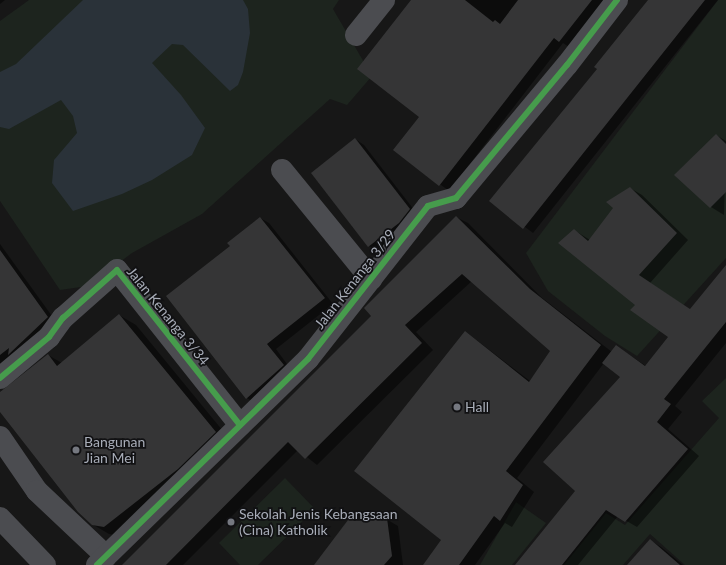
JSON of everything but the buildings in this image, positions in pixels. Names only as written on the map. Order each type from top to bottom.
[{"type":"street","points":[[356,35],[384,0]]},
{"type":"street","name":"Jalan Kenanga 3/29","points":[[102,560],[308,359],[428,206],[456,198],[568,65],[617,0]]},
{"type":"street","points":[[282,170],[371,279]]},
{"type":"street","name":"Jalan Kenanga 3/34","points":[[0,378],[49,337],[63,318],[117,270],[240,425]]},
{"type":"street","points":[[0,437],[37,491],[102,560]]},
{"type":"street","points":[[0,518],[44,565]]},
{"type":"shaded area","points":[[29,0],[339,0],[333,9],[372,76],[347,105],[330,99],[202,214],[132,253],[88,286],[60,290],[0,201],[0,21]]},
{"type":"shaded area","points":[[83,0],[243,0],[248,9],[250,33],[243,72],[238,85],[230,91],[183,45],[172,44],[152,63],[181,95],[205,128],[192,155],[152,180],[122,194],[73,211],[52,183],[54,160],[77,133],[73,116],[61,100],[9,129],[0,127],[0,72],[16,64]]},
{"type":"shaded area","points":[[718,0],[726,0],[726,258],[637,356],[605,336],[548,291],[526,253]]},
{"type":"shaded area","points":[[726,378],[726,565],[685,565],[650,534],[623,565],[564,565],[606,513],[625,525],[719,418],[702,401]]},
{"type":"shaded area","points":[[285,478],[315,509],[258,565],[240,565],[219,543]]},
{"type":"shaded area","points":[[516,502],[546,523],[512,565],[480,565]]},
{"type":"cycle path","points":[[97,565],[308,359],[428,206],[456,198],[567,65],[617,0]]},
{"type":"cycle path","points":[[0,378],[49,337],[63,318],[117,270],[240,425]]},
{"type":"place","name":"Hall","points":[[457,407]]},
{"type":"place","name":"Bangunan Jian Mei","points":[[76,450]]},
{"type":"place","name":"Sekolah Jenis Kebangsaan (Cina) Katholik","points":[[231,522]]}]
